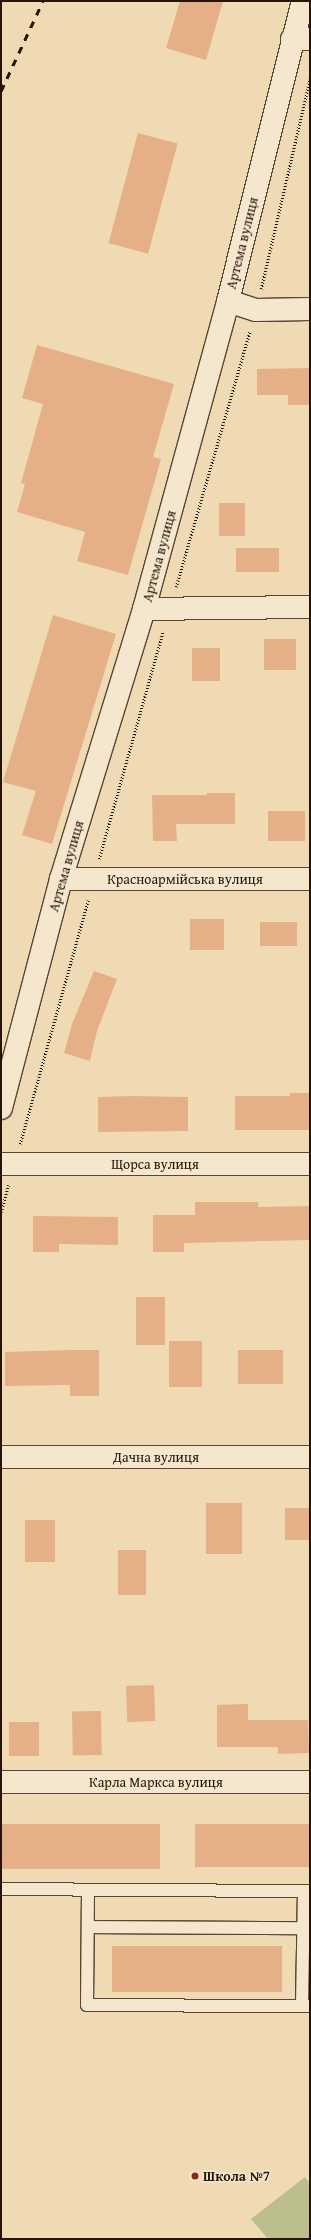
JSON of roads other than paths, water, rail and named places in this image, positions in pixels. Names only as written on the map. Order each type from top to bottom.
[{"type":"street","name":"Артема вулиця","points":[[1,1108],[61,879],[144,609],[301,39],[303,1]]},
{"type":"street","points":[[228,301],[256,310],[310,310]]},
{"type":"street","points":[[144,609],[310,607]]},
{"type":"street","name":"Красноармійська вулиця","points":[[61,879],[310,879]]},
{"type":"street","name":"Щорса вулиця","points":[[7,1164],[310,1164]]},
{"type":"street","name":"Дачна вулиця","points":[[1,1457],[310,1457]]},
{"type":"street","name":"Карла Маркса вулиця","points":[[1,1782],[310,1782]]},
{"type":"lane","points":[[1,1889],[307,1891],[303,1928],[306,2005],[87,2005],[88,1890]]},
{"type":"lane","points":[[88,1926],[303,1928]]},
{"type":"railway","points":[[1,91],[43,1]]},
{"type":"place","name":"Школа №7","points":[[195,2176]]}]
